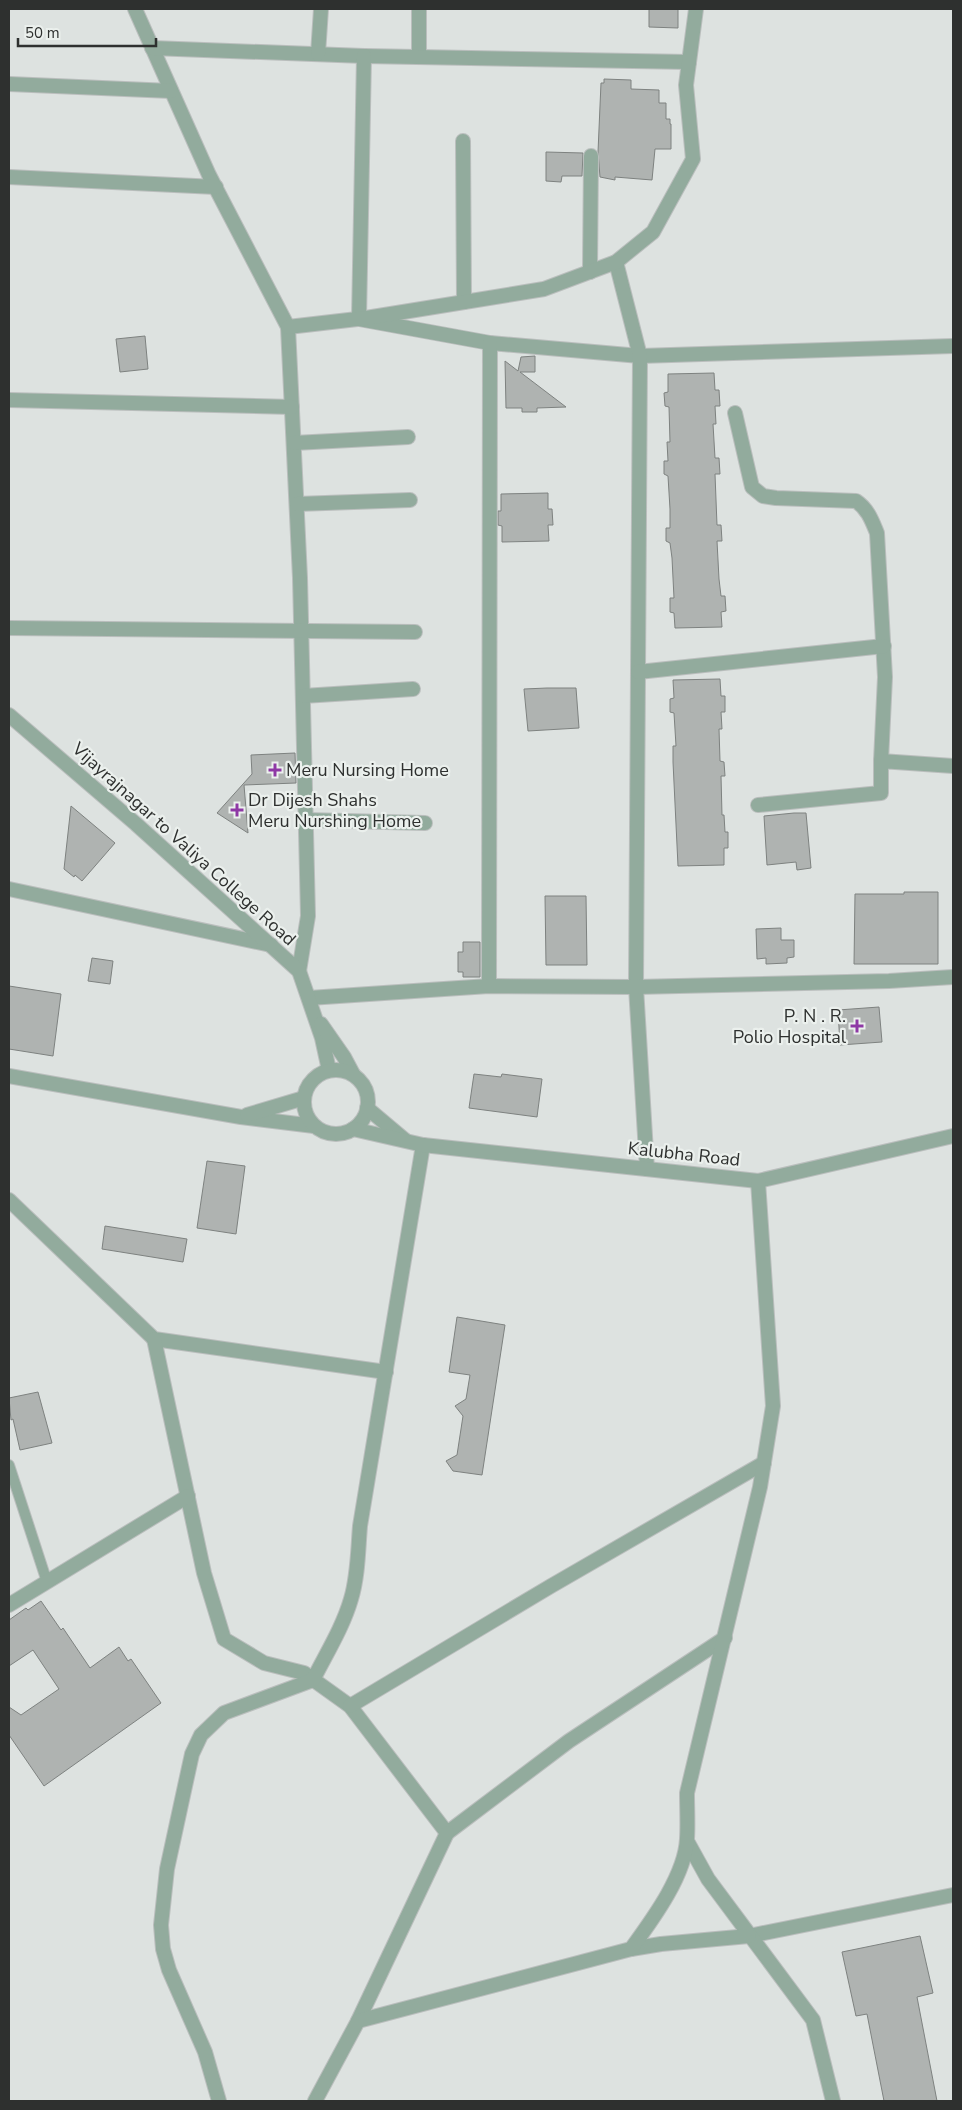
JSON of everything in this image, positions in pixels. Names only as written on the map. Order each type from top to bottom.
[{"type":"street","points":[[135,9],[216,187],[288,327],[297,504],[308,916],[299,971]]},
{"type":"street","points":[[318,54],[321,9]]},
{"type":"street","points":[[419,9],[419,57]]},
{"type":"street","points":[[288,327],[359,319],[544,290],[616,262],[653,232],[693,159],[686,85],[696,9]]},
{"type":"street","points":[[152,48],[364,56],[689,62]]},
{"type":"street","points":[[359,319],[364,56]]},
{"type":"street","points":[[9,84],[171,91]]},
{"type":"street","points":[[463,141],[464,302]]},
{"type":"street","points":[[590,272],[591,156]]},
{"type":"street","points":[[9,177],[216,187]]},
{"type":"street","points":[[616,262],[640,356],[636,987],[647,1169]]},
{"type":"street","points":[[359,319],[490,343],[640,356],[953,346]]},
{"type":"street","points":[[489,986],[490,343]]},
{"type":"street","points":[[9,400],[292,407]]},
{"type":"street","points":[[735,413],[752,487],[762,496],[856,502],[862,505],[871,516],[877,533],[884,646],[885,677],[881,793],[758,805]]},
{"type":"street","points":[[294,444],[408,438]]},
{"type":"street","points":[[297,504],[410,500]]},
{"type":"street","points":[[9,628],[415,632]]},
{"type":"street","points":[[638,672],[884,646]]},
{"type":"street","points":[[303,696],[413,689]]},
{"type":"street","name":"Vijayrajnagar to Valiya College Road","points":[[9,715],[136,824],[299,971],[310,998],[329,1070]]},
{"type":"street","points":[[881,761],[953,766]]},
{"type":"street","points":[[306,820],[425,823]]},
{"type":"street","points":[[9,889],[271,945]]},
{"type":"street","points":[[310,998],[489,986],[636,987],[889,981],[953,977]]},
{"type":"street","name":"Vijayrajnagar to Valiya College Road","points":[[314,1016],[344,1057],[352,1074]]},
{"type":"street","points":[[329,1070],[345,1071],[352,1074],[365,1089],[368,1098],[364,1117],[353,1129],[343,1133],[333,1134],[324,1132],[314,1126],[304,1108],[306,1088],[312,1080],[329,1070]]},
{"type":"street","points":[[9,1076],[241,1117],[314,1126]]},
{"type":"street","points":[[241,1117],[304,1098]]},
{"type":"street","name":"Kalubha Road","points":[[367,1108],[408,1142]]},
{"type":"street","name":"Kalubha Road","points":[[353,1129],[423,1145],[758,1181],[953,1136]]},
{"type":"street","points":[[219,2101],[204,2052],[169,1970],[163,1949],[161,1925],[167,1869],[192,1754],[201,1735],[224,1713],[313,1680],[345,1617],[356,1574],[360,1526],[423,1145]]},
{"type":"street","points":[[631,1949],[654,1918],[679,1870],[687,1841],[686,1792],[725,1638],[764,1463],[773,1406],[758,1181]]},
{"type":"street","points":[[9,1200],[154,1339],[204,1573],[224,1639],[264,1663],[304,1674],[350,1706],[447,1833]]},
{"type":"street","points":[[154,1339],[386,1372]]},
{"type":"street","points":[[350,1706],[551,1586],[764,1463]]},
{"type":"street","points":[[9,1605],[188,1496]]},
{"type":"street","points":[[315,2101],[358,2021],[447,1833],[569,1741],[725,1638]]},
{"type":"street","points":[[687,1841],[708,1879],[813,2020],[833,2101]]},
{"type":"street","points":[[358,2021],[631,1949],[661,1944],[749,1936],[953,1895]]},
{"type":"lane","points":[[9,1465],[46,1582]]},
{"type":"building","points":[[649,9],[678,9],[678,28],[649,27]]},
{"type":"building","points":[[604,79],[631,80],[631,89],[659,90],[659,103],[666,103],[666,119],[670,119],[671,124],[671,149],[655,149],[652,180],[615,177],[615,180],[600,177],[598,152],[601,83],[604,83]]},
{"type":"building","points":[[546,152],[583,153],[582,176],[562,176],[561,182],[546,181]]},
{"type":"building","points":[[145,336],[148,369],[120,372],[116,339]]},
{"type":"building","points":[[535,356],[535,372],[520,372],[566,407],[537,408],[537,412],[522,412],[522,408],[506,408],[505,361],[518,371],[521,357]]},
{"type":"building","points":[[714,373],[715,390],[719,390],[720,406],[715,406],[716,424],[713,424],[715,458],[719,458],[720,474],[715,474],[717,525],[721,525],[722,541],[717,541],[721,596],[725,596],[726,611],[721,612],[722,627],[675,628],[674,613],[670,612],[670,598],[674,598],[672,558],[670,543],[666,541],[666,528],[670,528],[670,509],[668,476],[664,474],[664,461],[668,461],[667,442],[670,442],[669,407],[665,406],[664,393],[668,392],[668,374]]},
{"type":"building","points":[[548,493],[548,509],[552,509],[553,525],[548,525],[549,541],[502,542],[502,526],[498,525],[498,511],[501,511],[501,494]]},
{"type":"building","points":[[720,679],[721,696],[725,696],[725,712],[721,712],[722,729],[719,729],[720,761],[724,762],[725,776],[721,776],[722,815],[724,815],[725,832],[728,832],[728,848],[724,848],[724,865],[678,866],[673,762],[673,746],[676,746],[674,713],[670,712],[670,699],[674,698],[673,680]]},
{"type":"building","points":[[576,688],[579,728],[528,731],[524,689]]},
{"type":"building","points":[[295,753],[296,783],[244,785],[248,833],[217,813],[252,774],[251,755]]},
{"type":"building","points":[[71,806],[115,843],[82,881],[64,869]]},
{"type":"building","points":[[806,813],[811,868],[797,870],[796,862],[767,865],[764,816]]},
{"type":"building","points":[[904,892],[938,892],[938,964],[854,964],[855,894],[904,894]]},
{"type":"building","points":[[545,896],[586,896],[587,965],[546,965]]},
{"type":"building","points":[[781,928],[781,940],[794,940],[794,957],[787,958],[787,963],[766,964],[766,958],[757,959],[756,929]]},
{"type":"building","points":[[463,942],[480,942],[480,977],[463,977],[463,972],[458,972],[458,952],[463,952]]},
{"type":"building","points":[[92,958],[113,961],[110,984],[88,981]]},
{"type":"building","points":[[9,986],[61,994],[53,1056],[9,1049]]},
{"type":"building","points":[[879,1007],[882,1042],[840,1045],[838,1010]]},
{"type":"building","points":[[474,1074],[501,1077],[502,1074],[542,1079],[537,1117],[469,1108]]},
{"type":"building","points":[[207,1161],[245,1166],[236,1234],[197,1228]]},
{"type":"building","points":[[105,1226],[187,1239],[183,1262],[102,1249]]},
{"type":"building","points":[[457,1317],[505,1325],[482,1475],[453,1471],[446,1461],[457,1455],[463,1416],[455,1406],[466,1399],[470,1375],[449,1372]]},
{"type":"building","points":[[38,1392],[52,1443],[20,1450],[13,1419],[11,1420],[9,1398]]},
{"type":"building","points":[[41,1601],[61,1630],[63,1628],[90,1668],[119,1647],[128,1661],[131,1659],[161,1703],[44,1786],[9,1735],[9,1707],[21,1715],[59,1689],[33,1650],[9,1666],[9,1620],[26,1608],[28,1610]]},
{"type":"building","points":[[920,1936],[933,1993],[917,1997],[937,2101],[884,2101],[867,2014],[856,2016],[842,1952]]},
{"type":"place","name":"Meru Nursing Home","points":[[275,770]]},
{"type":"place","name":"Dr Dijesh Shahs Meru Nurshing Home","points":[[237,810]]},
{"type":"place","name":"P. N . R. Polio Hospital","points":[[857,1026]]}]
